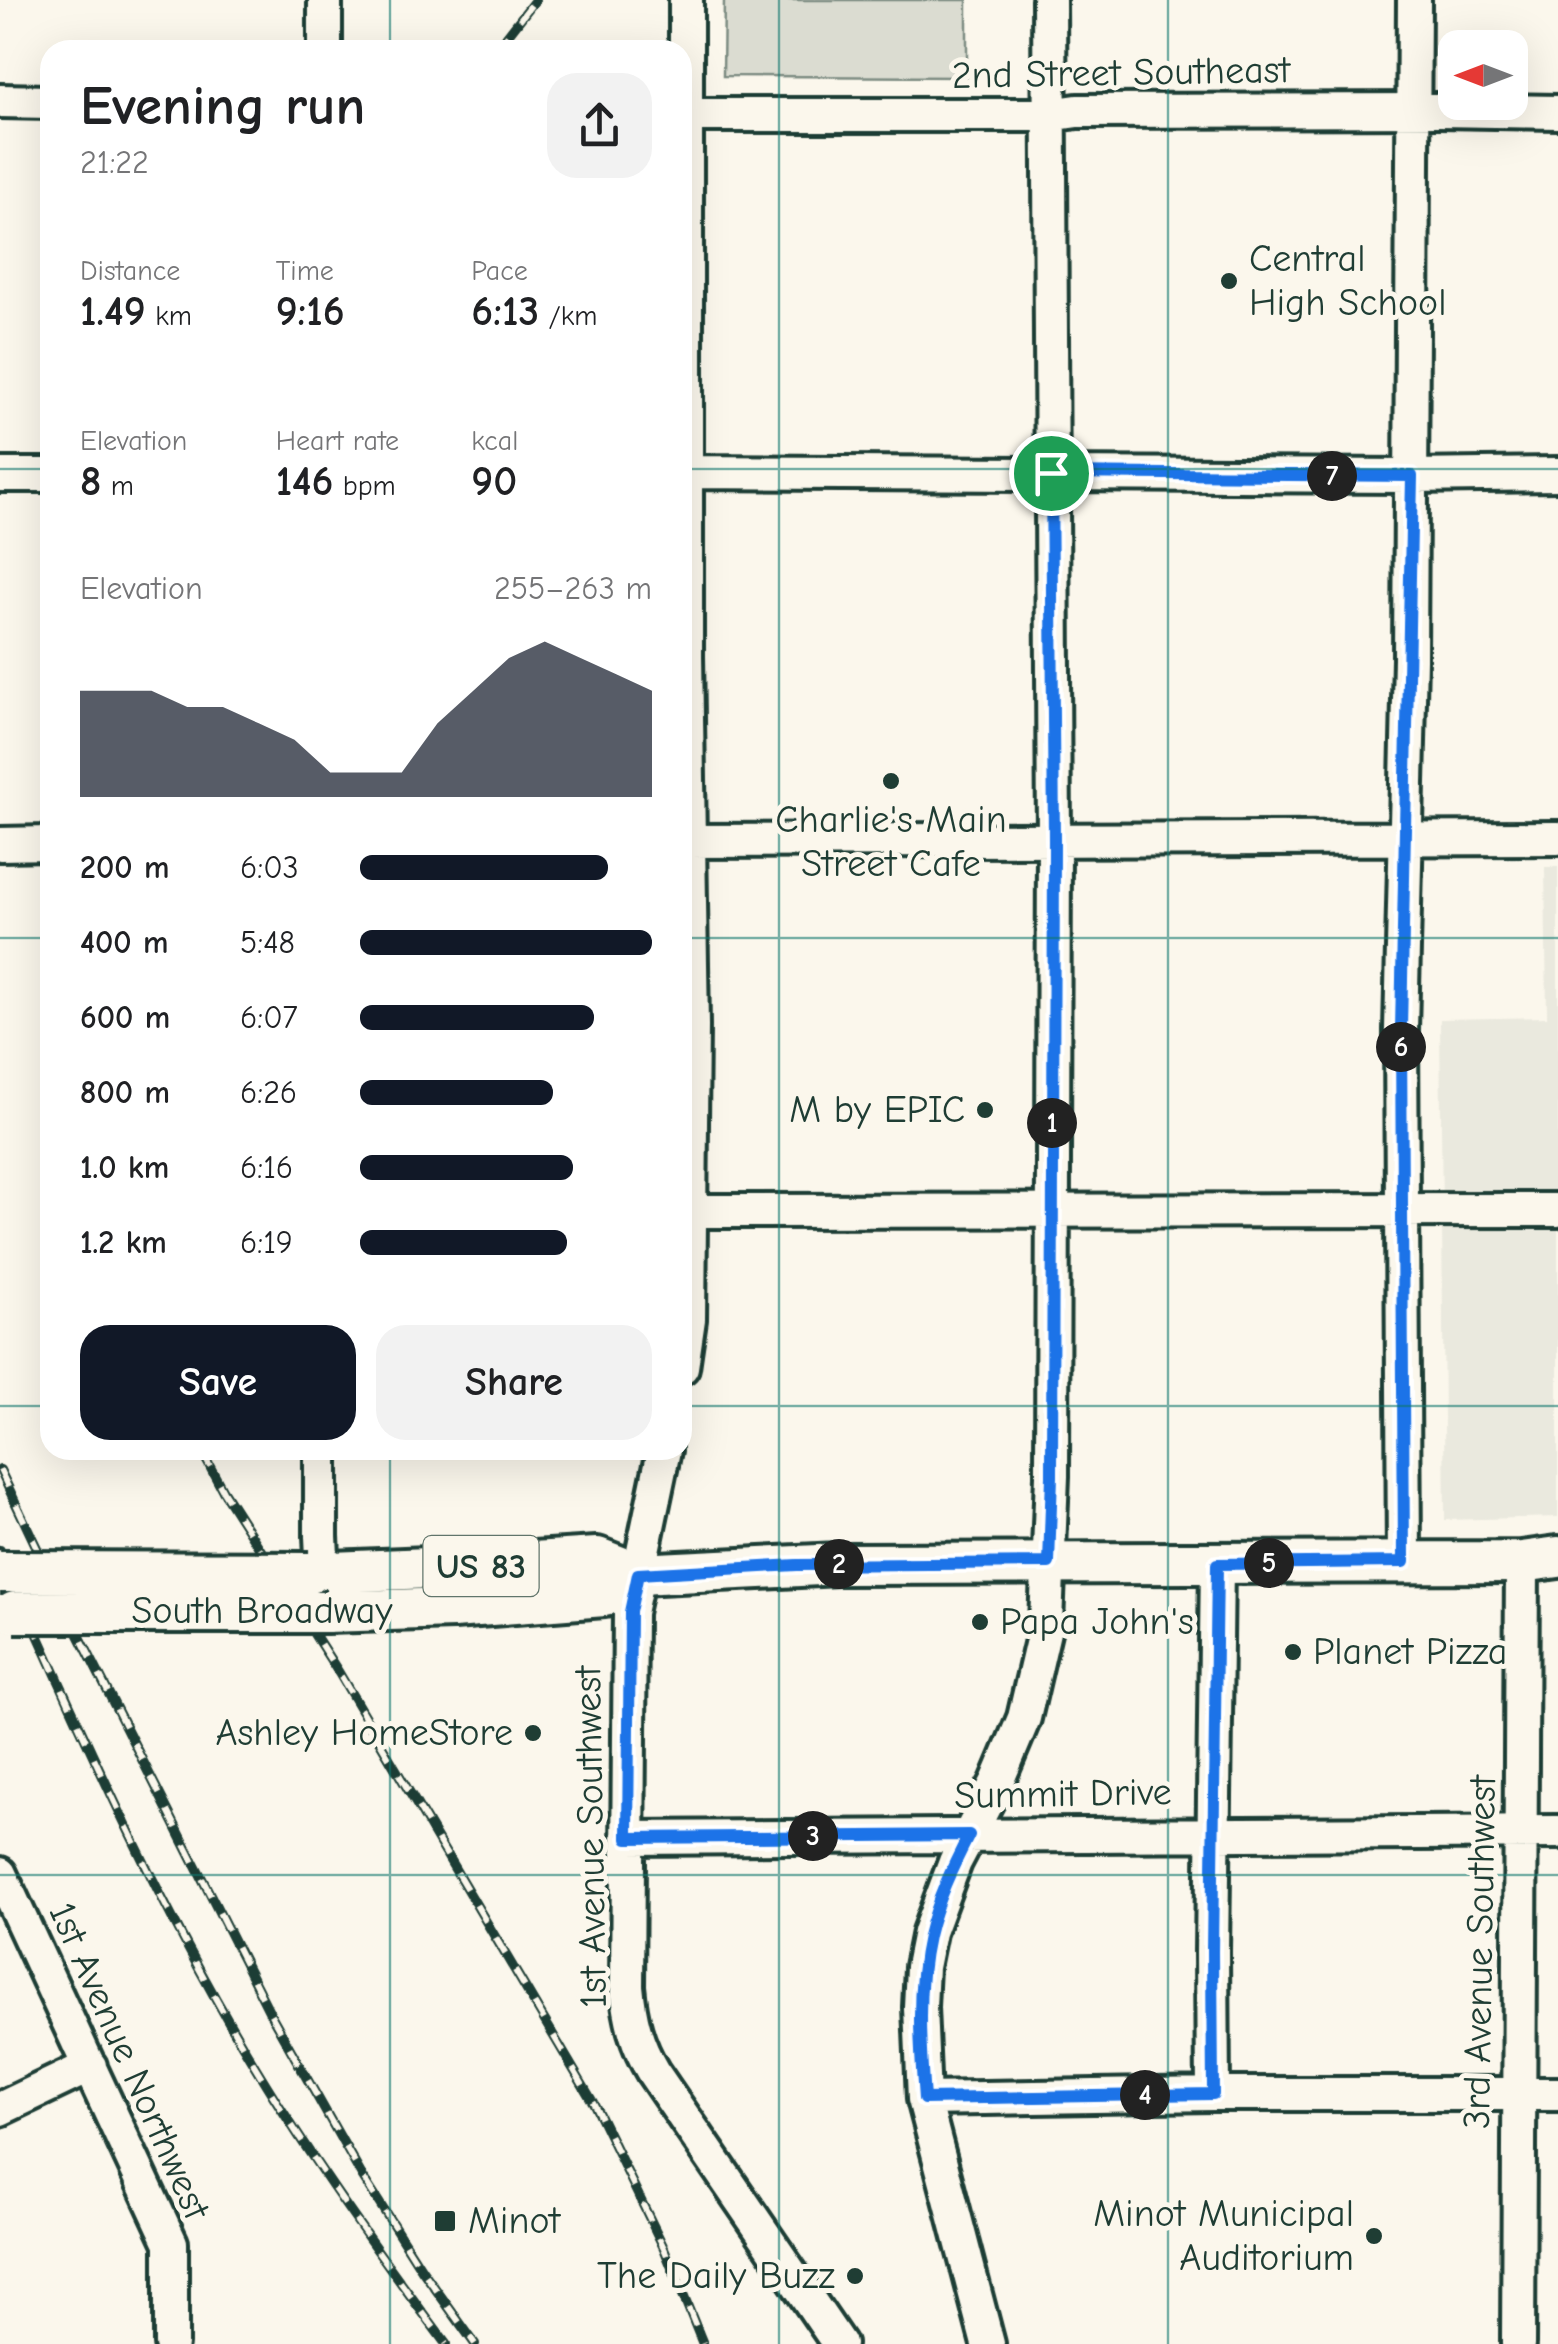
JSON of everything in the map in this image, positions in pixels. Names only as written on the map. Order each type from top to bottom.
[{"type":"main road","name":"South Broadway","points":[[0,1572],[319,1586],[453,1608],[604,1596],[638,1574],[797,1565],[1540,1559]]},
{"type":"main road","name":"South Broadway","points":[[0,1612],[319,1586]]},
{"type":"street","points":[[325,0],[325,40]]},
{"type":"street","points":[[686,0],[686,40]]},
{"type":"street","points":[[988,2344],[924,2099],[920,2007],[929,1932],[954,1862],[1024,1718],[1046,1623],[1052,1476],[1054,840],[1049,0]]},
{"type":"street","points":[[1404,1562],[1401,1030],[1410,659],[1414,0]]},
{"type":"street","points":[[0,101],[40,102]]},
{"type":"street","name":"2nd Street Southeast","points":[[692,115],[1558,112]]},
{"type":"street","points":[[692,472],[1558,474]]},
{"type":"street","points":[[0,475],[40,476]]},
{"type":"street","points":[[692,841],[1558,838]]},
{"type":"street","points":[[0,844],[40,844]]},
{"type":"street","points":[[692,1211],[1558,1210]]},
{"type":"street","points":[[319,1586],[322,1460]]},
{"type":"street","name":"1st Avenue Southwest","points":[[662,1460],[630,1612],[627,1986],[634,2033],[642,2055],[839,2344]]},
{"type":"street","name":"3rd Avenue Southwest","points":[[1518,2344],[1522,1832],[1540,1559]]},
{"type":"street","points":[[1213,2094],[1217,1564]]},
{"type":"street","name":"Summit Drive","points":[[628,1838],[1558,1832]]},
{"type":"street","name":"1st Avenue Northwest","points":[[0,1874],[171,2242],[172,2344]]},
{"type":"street","points":[[0,2109],[90,2066]]},
{"type":"street","points":[[924,2099],[1558,2094]]},
{"type":"shaded area","points":[[724,0],[967,0],[967,77],[723,76]]},
{"type":"shaded area","points":[[1545,867],[1558,867],[1558,1517],[1445,1520],[1440,1019],[1547,1017]]},
{"type":"railway","points":[[504,40],[535,0]]},
{"type":"railway","points":[[206,1460],[339,1673],[594,2104],[664,2248],[703,2344]]},
{"type":"railway","points":[[0,1470],[270,2013],[362,2176],[475,2344]]},
{"type":"railway","points":[[0,1550],[120,1813],[220,2006],[324,2174],[446,2344]]},
{"type":"place","name":"Central High School","points":[[1229,281]]},
{"type":"place","name":"Charlie's Main Street Cafe","points":[[891,781]]},
{"type":"place","name":"M by EPIC","points":[[985,1110]]},
{"type":"place","name":"Papa John's","points":[[980,1622]]},
{"type":"place","name":"Planet Pizza","points":[[1293,1652]]},
{"type":"place","name":"Ashley HomeStore","points":[[533,1733]]},
{"type":"place","name":"Minot","points":[[445,2221]]},
{"type":"place","name":"Minot Municipal Auditorium","points":[[1374,2236]]},
{"type":"place","name":"The Daily Buzz","points":[[855,2276]]},
{"type":"route","points":[[1051,473],[1412,476],[1401,1030],[1404,1562],[1217,1564],[1213,2094],[924,2099],[922,1967],[929,1932],[954,1862],[969,1835],[628,1838],[630,1612],[638,1574],[797,1565],[1049,1563],[1054,840],[1051,473]]}]
